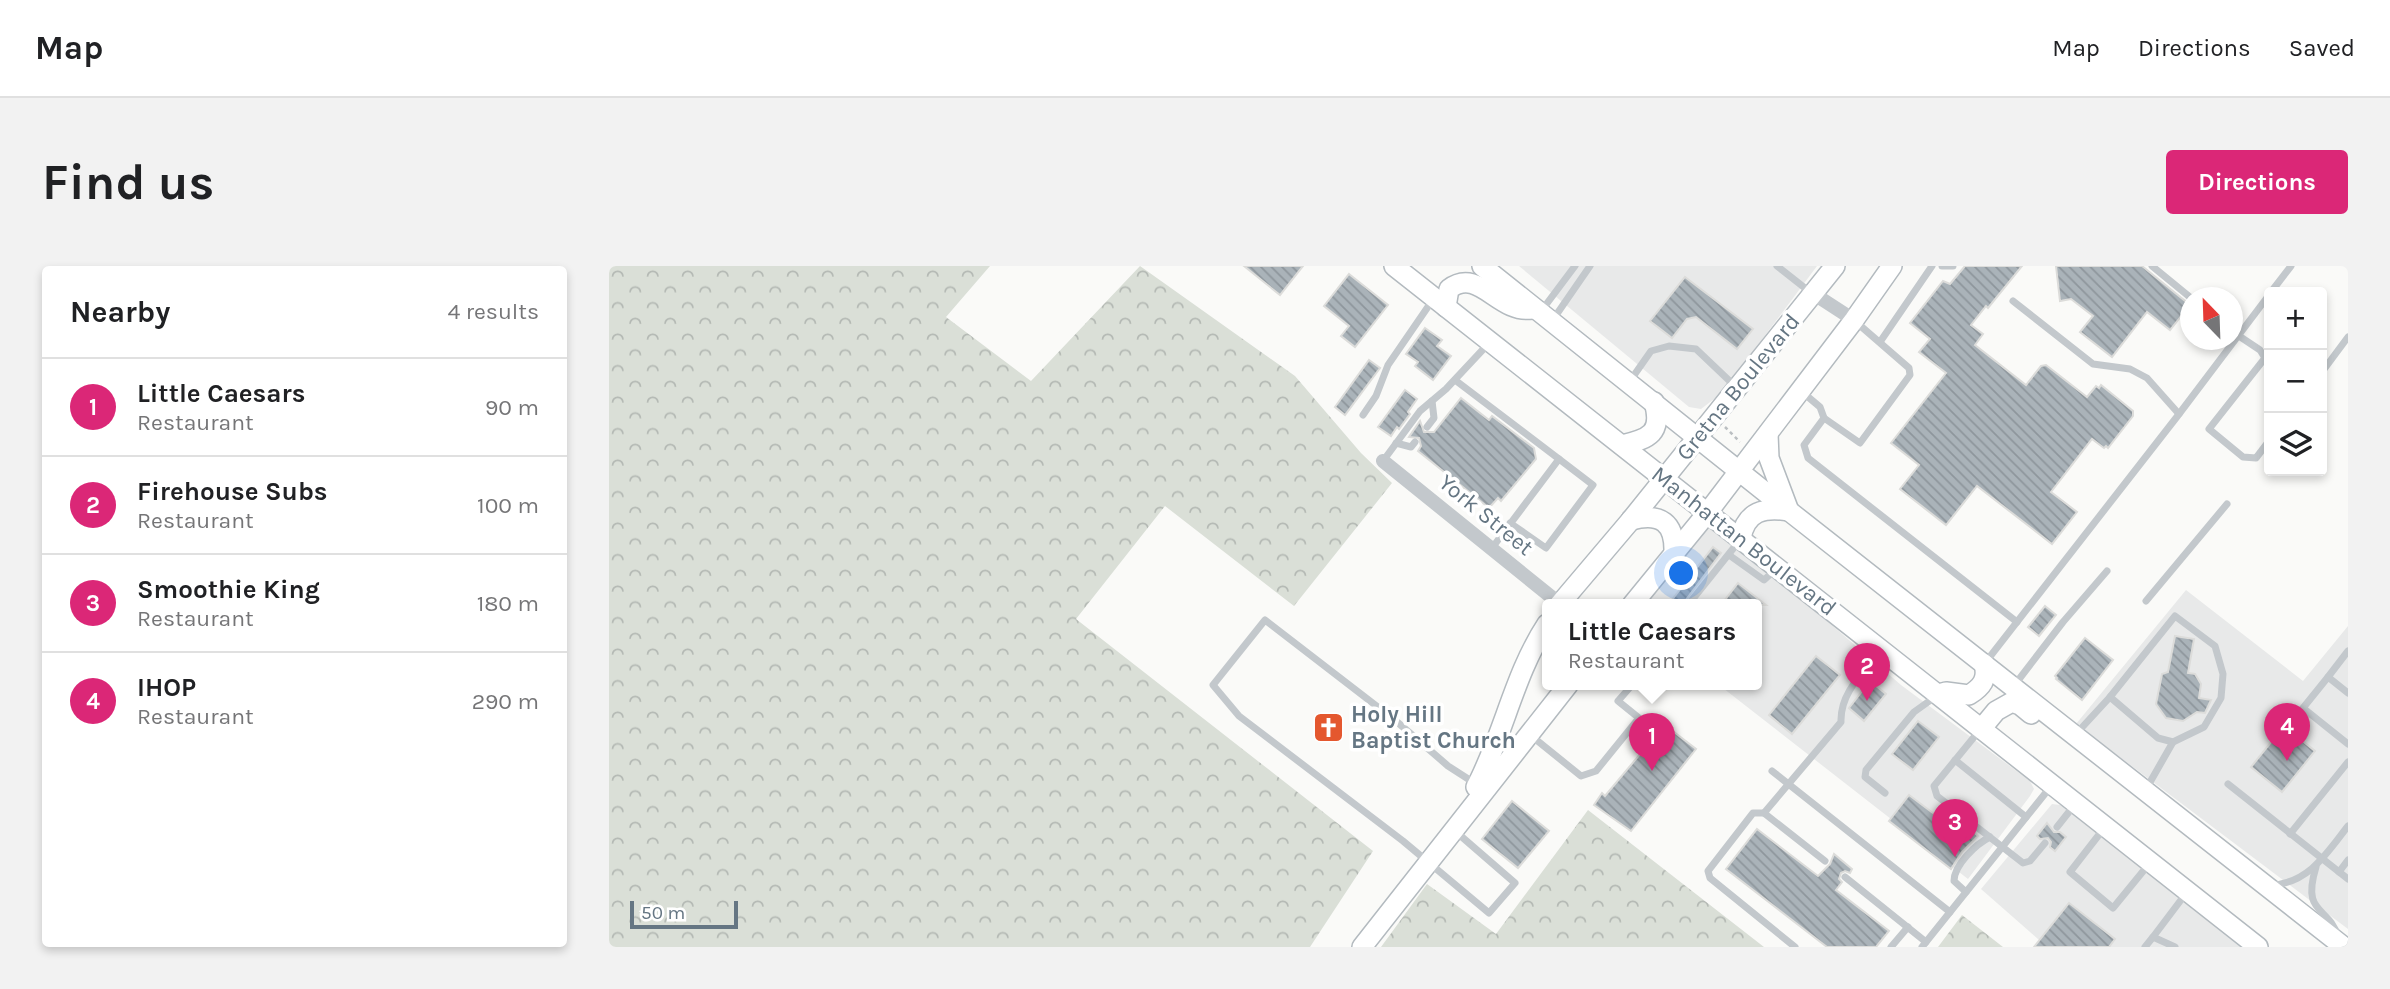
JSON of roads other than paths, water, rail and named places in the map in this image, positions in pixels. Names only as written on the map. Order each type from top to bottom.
[{"type":"street","name":"Manhattan Boulevard","points":[[1394,266],[2258,947]]},
{"type":"street","points":[[1482,266],[2342,946]]},
{"type":"street","name":"Gretna Boulevard","points":[[1565,599],[1835,266]]},
{"type":"street","points":[[1640,599],[1709,512],[1892,266]]},
{"type":"street","points":[[1440,302],[1449,289],[1464,278],[1472,278],[1521,311],[1543,314]]},
{"type":"street","points":[[1814,294],[1854,320]]},
{"type":"street","points":[[1622,445],[1643,440],[1656,427],[1658,420],[1654,402]]},
{"type":"street","points":[[1768,434],[1769,458],[1789,511]]},
{"type":"street","name":"York Street","points":[[1383,461],[1553,599]]},
{"type":"street","points":[[1741,538],[1748,519],[1758,513],[1770,508],[1789,511]]},
{"type":"street","points":[[1631,520],[1646,516],[1660,519],[1674,538],[1674,553]]},
{"type":"street","points":[[1428,861],[1487,766],[1520,674],[1542,633]]},
{"type":"street","points":[[1938,694],[1946,692],[1969,695],[1977,690],[1985,680],[1984,664]]},
{"type":"street","points":[[1362,947],[1564,690]]},
{"type":"street","points":[[1982,728],[1996,711],[2012,702],[2020,705],[2061,737],[2069,739],[2075,736]]},
{"type":"lane","points":[[1543,314],[1575,266]]},
{"type":"lane","points":[[1543,314],[1590,266]]},
{"type":"lane","points":[[1777,266],[1814,294]]},
{"type":"lane","points":[[1880,342],[1932,266]]},
{"type":"lane","points":[[1942,266],[1953,266]]},
{"type":"lane","points":[[2152,266],[2180,290]]},
{"type":"lane","points":[[2275,287],[2291,266]]},
{"type":"lane","points":[[2013,300],[2093,364],[2130,369],[2147,378],[2179,414]]},
{"type":"lane","points":[[2243,325],[2264,300]]},
{"type":"lane","points":[[1363,415],[1376,396],[1388,365],[1440,302]]},
{"type":"lane","points":[[1800,391],[1820,407],[1824,418],[1860,443],[1867,435],[1910,375],[1909,368],[1854,320]]},
{"type":"lane","points":[[2327,365],[2348,337]]},
{"type":"lane","points":[[2243,339],[2260,350],[2265,358],[2210,429],[2243,457],[2256,458],[2264,447]]},
{"type":"lane","points":[[1383,461],[1420,411],[1455,380],[1490,342]]},
{"type":"lane","points":[[1629,382],[1651,351],[1669,346],[1696,349],[1737,388]]},
{"type":"lane","points":[[1984,664],[2179,414],[2224,350]]},
{"type":"lane","points":[[1455,380],[1593,485],[1546,548],[1510,523]]},
{"type":"lane","points":[[1427,426],[1434,418],[1432,401]]},
{"type":"lane","points":[[1824,418],[1804,445],[1808,458],[2017,622]]},
{"type":"lane","points":[[1396,443],[1411,447],[1415,442]]},
{"type":"lane","points":[[1492,549],[1559,459]]},
{"type":"lane","points":[[2146,601],[2227,504]]},
{"type":"lane","points":[[1693,599],[1741,538]]},
{"type":"lane","points":[[1729,555],[1764,580],[1778,567]]},
{"type":"lane","points":[[2013,687],[2107,571]]},
{"type":"lane","points":[[2075,736],[2175,616],[2215,646],[2223,674],[2221,698],[2204,727],[2173,742],[2145,791]]},
{"type":"lane","points":[[1454,829],[1515,883],[1489,913],[1428,861],[1239,716],[1213,685],[1265,620],[1386,713],[1448,766],[1477,784]]},
{"type":"lane","points":[[1764,813],[1841,722],[1840,707],[1849,688],[1882,649]]},
{"type":"lane","points":[[2348,651],[2303,708],[2348,744]]},
{"type":"lane","points":[[2328,677],[2348,693]]},
{"type":"lane","points":[[1529,734],[1581,776],[1596,771],[1639,718],[1618,701],[1628,690]]},
{"type":"lane","points":[[1885,793],[1865,776],[1866,770],[1914,712],[1938,694]]},
{"type":"lane","points":[[2110,697],[2158,738],[2173,742]]},
{"type":"lane","points":[[1982,728],[1934,786],[1937,796],[2023,863],[2030,861],[2045,843]]},
{"type":"lane","points":[[1955,760],[2026,817]]},
{"type":"lane","points":[[2290,834],[2348,762]]},
{"type":"lane","points":[[1772,771],[1950,912]]},
{"type":"lane","points":[[1845,877],[1907,926],[1924,944],[2052,784]]},
{"type":"lane","points":[[2228,784],[2348,879]]},
{"type":"lane","points":[[2057,827],[2076,803]]},
{"type":"lane","points":[[1795,947],[1710,878],[1708,871],[1753,813],[1764,813],[1825,861]]},
{"type":"lane","points":[[2105,826],[2070,872],[2113,908],[2151,862]]},
{"type":"lane","points":[[2265,885],[2296,880],[2316,867],[2348,826]]},
{"type":"lane","points":[[1966,892],[1954,881],[1954,873],[1980,842],[1990,838]]},
{"type":"lane","points":[[2339,872],[2348,860]]},
{"type":"lane","points":[[2316,867],[2311,895],[2321,913],[2336,929],[2342,946]]},
{"type":"lane","points":[[2145,947],[2188,892]]},
{"type":"lane","points":[[1891,947],[1907,926]]},
{"type":"lane","points":[[2153,937],[2175,947]]},
{"type":"place","name":"Firehouse Subs","points":[[1867,701]]},
{"type":"place","name":"Holy Hill Baptist Church","points":[[1328,727]]},
{"type":"place","name":"IHOP","points":[[2287,761]]},
{"type":"place","name":"Little Caesars","points":[[1652,771]]},
{"type":"place","name":"Smoothie King","points":[[1955,857]]}]
